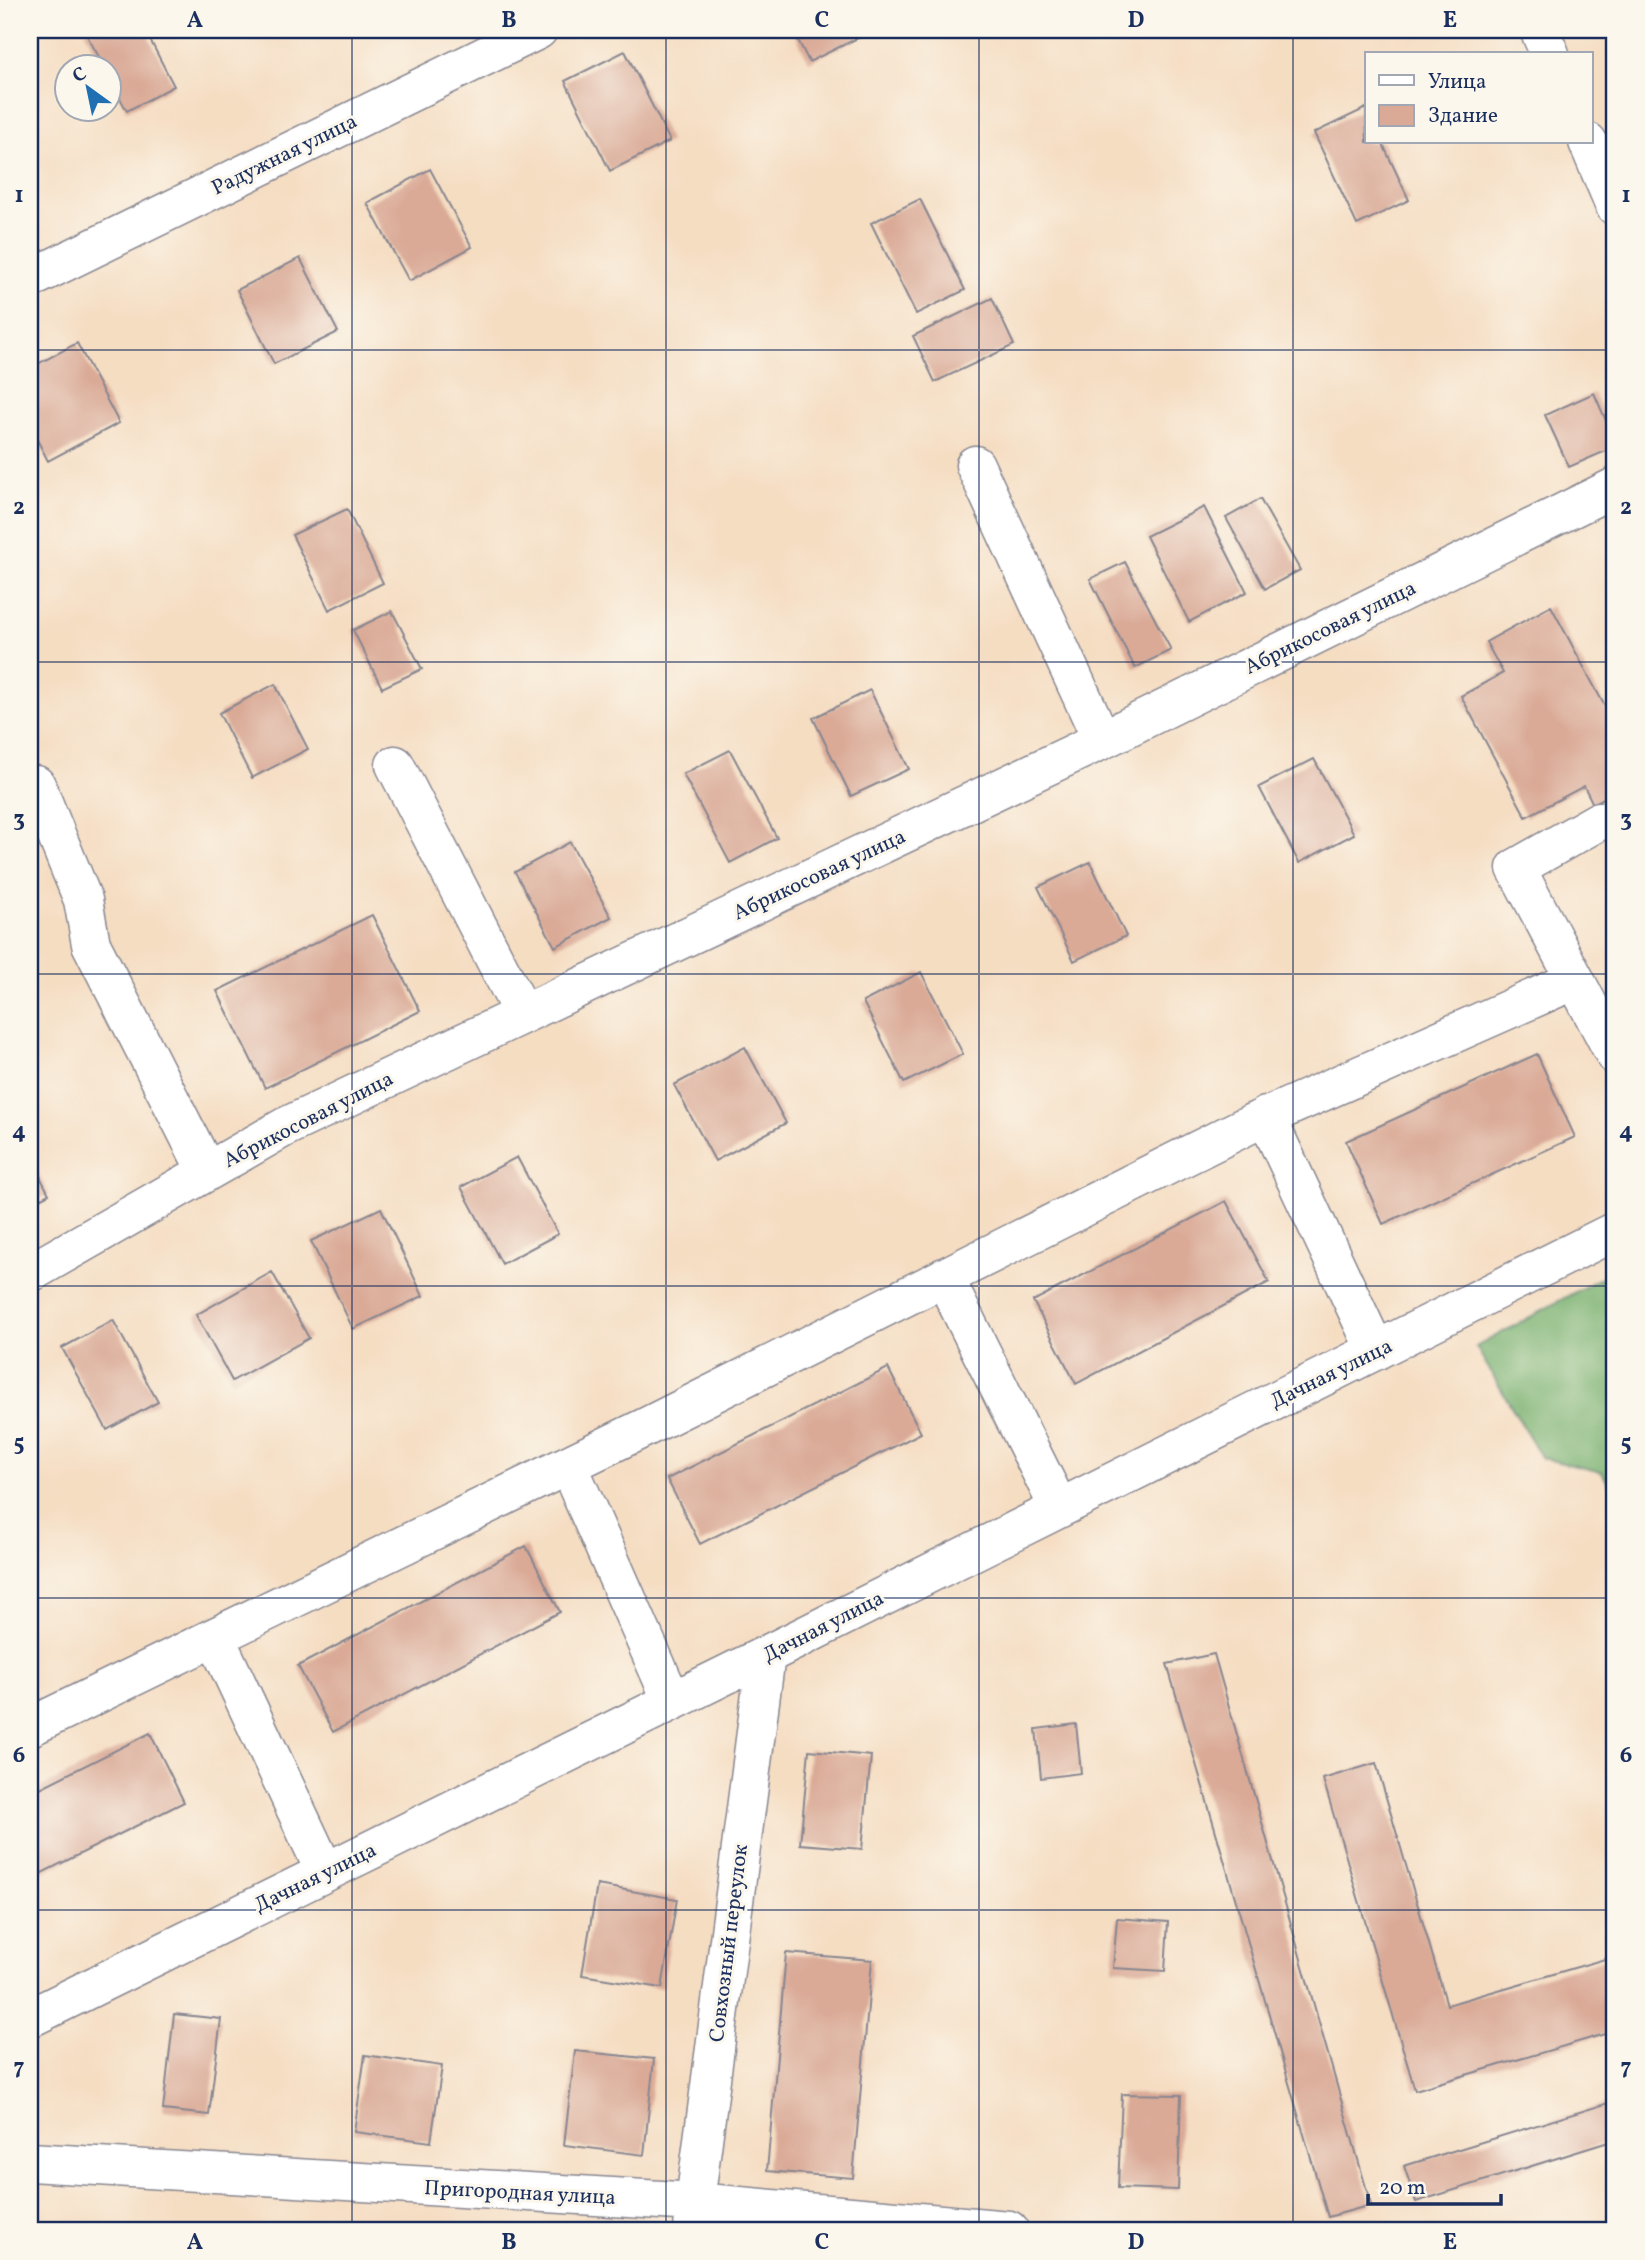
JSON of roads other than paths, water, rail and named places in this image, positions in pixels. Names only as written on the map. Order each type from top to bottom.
[{"type":"street","name":"Радужная улица","points":[[30,279],[538,30]]},
{"type":"street","points":[[1539,30],[1549,52]]},
{"type":"street","points":[[1589,144],[1615,206]]},
{"type":"street","points":[[975,465],[1102,740]]},
{"type":"street","name":"Абрикосовая улица","points":[[30,1273],[285,1127],[1102,740],[1615,487]]},
{"type":"street","points":[[395,765],[523,1014]]},
{"type":"street","points":[[36,785],[83,900],[91,944],[207,1172]]},
{"type":"street","points":[[1599,821],[1516,868],[1615,1055]]},
{"type":"street","points":[[30,1727],[568,1465],[1266,1116],[1575,979]]},
{"type":"street","points":[[1266,1116],[1376,1351]]},
{"type":"street","name":"Дачная улица","points":[[30,2018],[1615,1231]]},
{"type":"street","points":[[944,1277],[1059,1508]]},
{"type":"street","points":[[568,1465],[672,1701]]},
{"type":"street","points":[[215,1637],[326,1872]]},
{"type":"street","name":"Совхозный переулок","points":[[694,2216],[765,1655]]},
{"type":"street","name":"Пригородная улица","points":[[30,2162],[694,2216],[1009,2230]]}]
